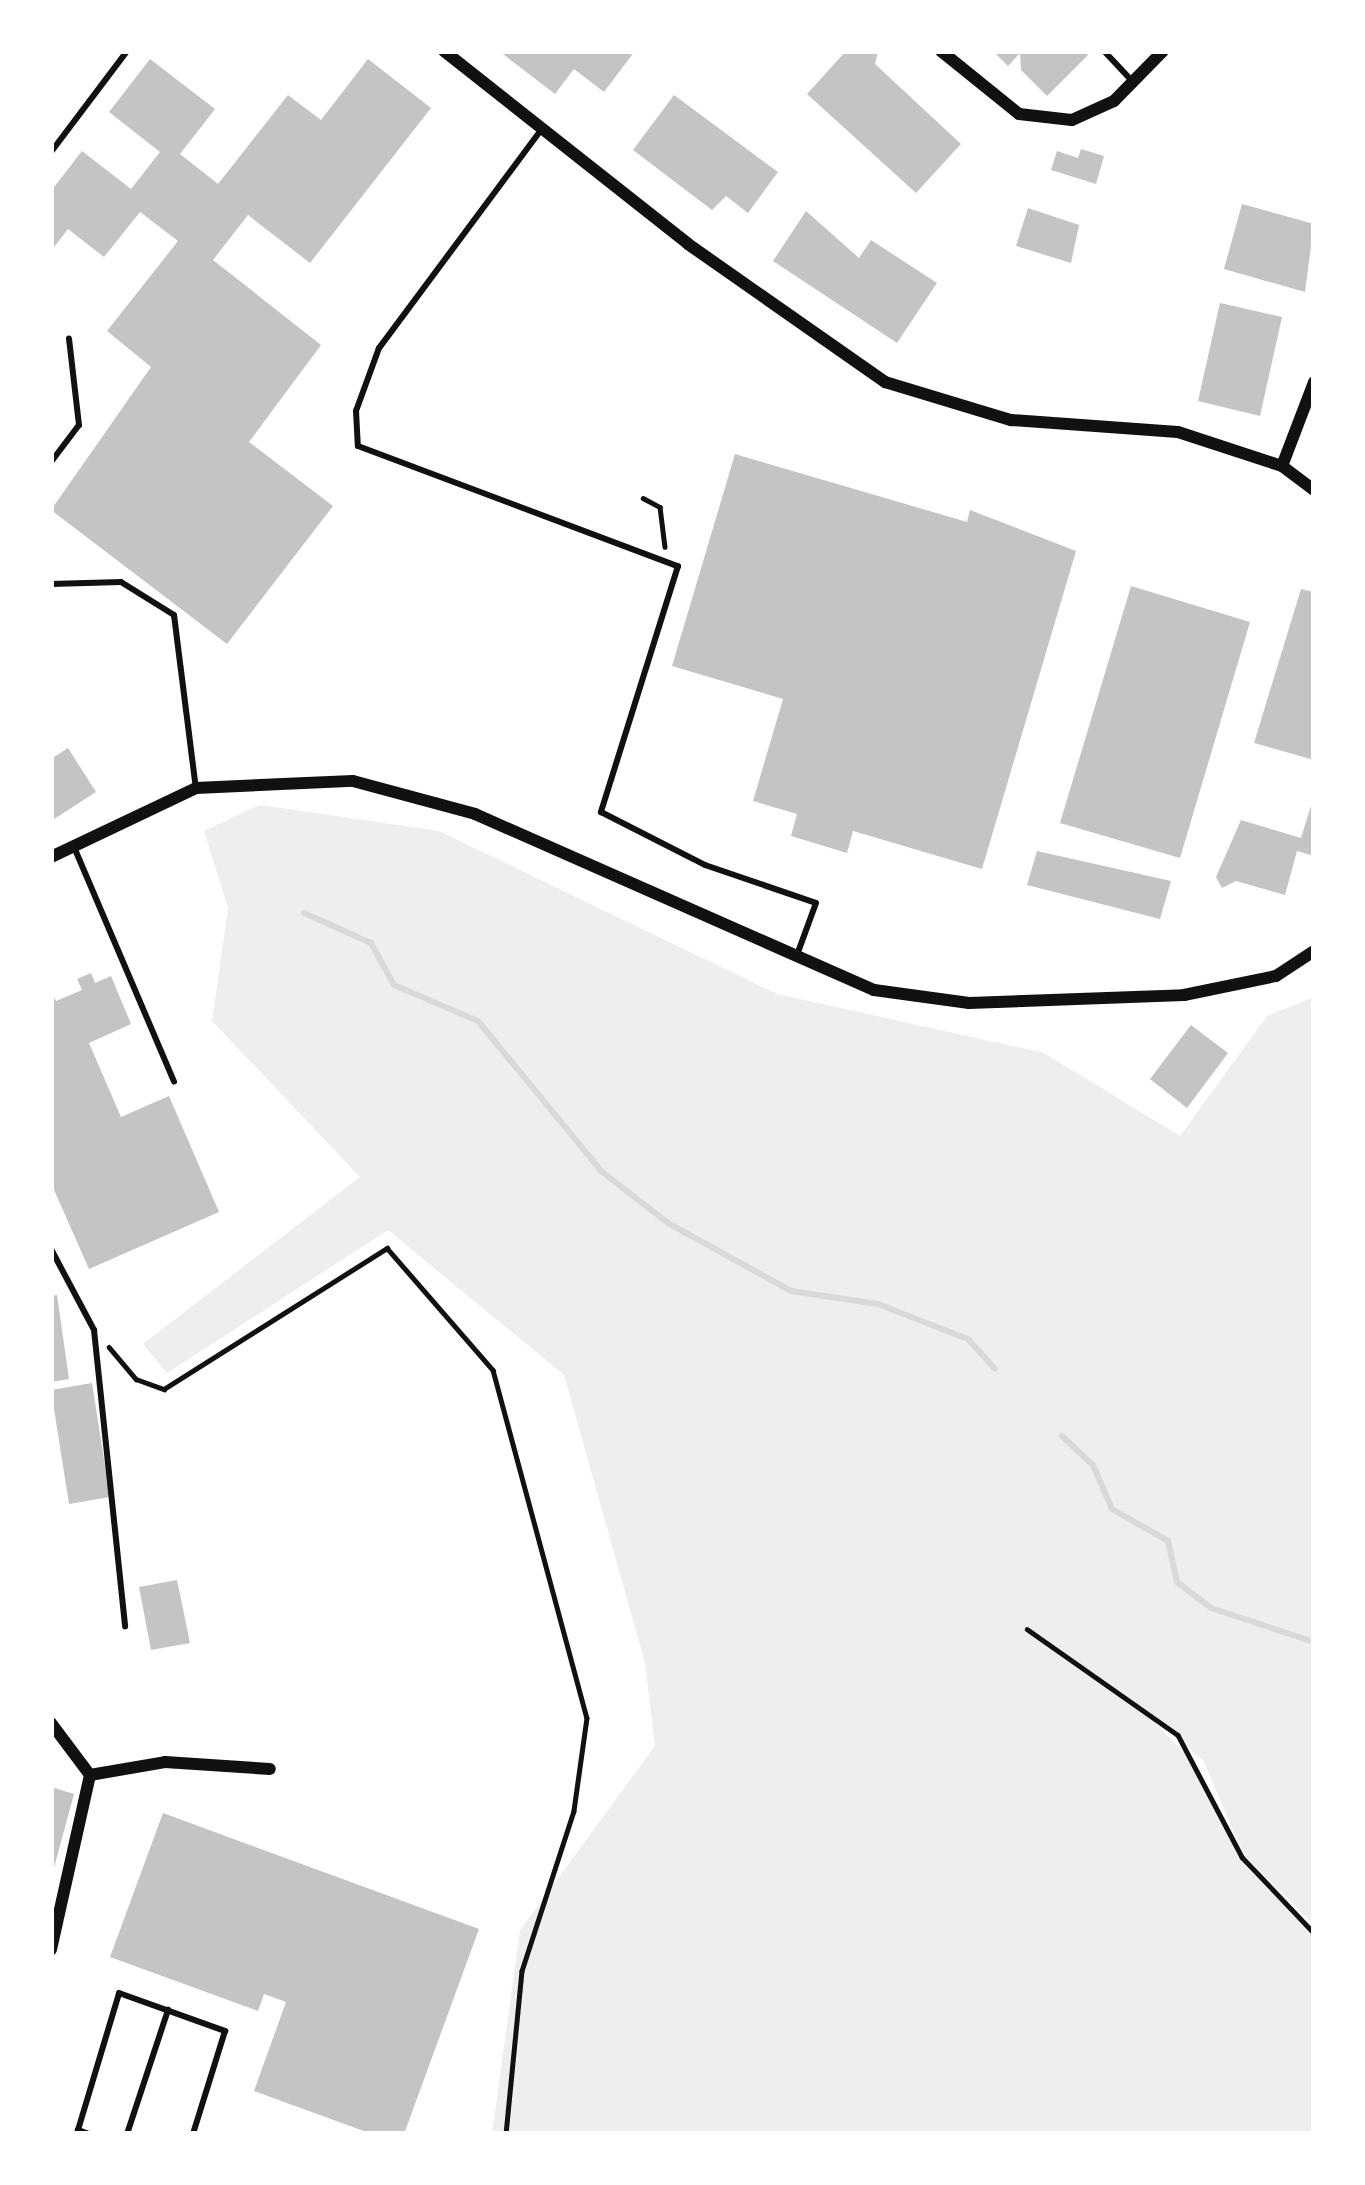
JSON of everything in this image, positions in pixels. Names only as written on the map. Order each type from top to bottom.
[{"type":"street","points":[[444,51],[885,382],[1011,420],[1178,432],[1282,466],[1314,490]]},
{"type":"street","points":[[940,51],[1019,114],[1072,120],[1133,82],[1149,57],[1163,51]]},
{"type":"street","points":[[1282,466],[1314,382]]},
{"type":"street","points":[[51,857],[196,788],[353,781],[475,814],[795,961],[874,990],[969,1003],[1184,995],[1276,976],[1314,951]]},
{"type":"street","points":[[51,1723],[90,1775],[51,1950]]},
{"type":"street","points":[[90,1775],[165,1762],[270,1769]]},
{"type":"lane","points":[[51,152],[128,51]]},
{"type":"lane","points":[[1104,51],[1133,82]]},
{"type":"lane","points":[[543,127],[379,348],[356,411],[358,446],[678,566],[601,812],[816,903],[795,961]]},
{"type":"lane","points":[[51,462],[79,424],[69,339]]},
{"type":"lane","points":[[51,584],[121,582],[174,615],[196,788]]},
{"type":"lane","points":[[73,844],[174,1082]]},
{"type":"lane","points":[[51,1249],[94,1330],[125,1626]]},
{"type":"lane","points":[[89,2134],[78,2130],[119,1993],[225,2031],[193,2134]]},
{"type":"lane","points":[[127,2134],[168,2011]]},
{"type":"path","points":[[643,498],[660,507],[663,562]]},
{"type":"path","points":[[94,1330],[136,1379],[164,1389],[386,1248],[493,1370],[587,1718],[574,1811],[522,1971],[506,2134]]},
{"type":"path","points":[[1027,1629],[1178,1735],[1242,1857],[1314,1933]]},
{"type":"shaded area","points":[[260,805],[439,831],[777,994],[1044,1053],[1180,1136],[1267,1016],[1314,997],[1314,1925],[1244,1855],[1203,1760],[1141,1708],[1196,1765],[1239,1859],[1314,1937],[1314,2134],[492,2134],[520,1930],[655,1746],[645,1663],[564,1375],[388,1230],[167,1373],[143,1344],[360,1177],[212,1021],[228,908],[204,831]]},
{"type":"building","points":[[499,51],[635,51],[604,92],[574,69],[555,94]]},
{"type":"building","points":[[846,51],[878,51],[875,64],[961,144],[916,193],[807,94]]},
{"type":"building","points":[[993,51],[1084,51],[1088,55],[1047,96],[1021,70],[1020,53],[1008,66]]},
{"type":"building","points":[[150,59],[215,109],[180,154],[218,184],[288,95],[321,120],[368,59],[431,108],[310,263],[248,215],[213,260],[321,345],[249,442],[333,506],[227,644],[51,510],[151,367],[107,331],[178,241],[140,212],[104,257],[68,229],[51,251],[51,191],[82,151],[131,189],[160,152],[109,112]]},
{"type":"building","points":[[674,95],[778,172],[748,213],[726,196],[712,210],[633,150]]},
{"type":"building","points":[[1081,149],[1104,156],[1096,184],[1051,170],[1057,151],[1078,158]]},
{"type":"building","points":[[1242,204],[1314,224],[1305,292],[1224,269]]},
{"type":"building","points":[[1028,208],[1079,225],[1071,263],[1016,246]]},
{"type":"building","points":[[806,211],[859,258],[871,240],[937,283],[897,343],[773,261]]},
{"type":"building","points":[[1220,303],[1282,317],[1260,416],[1198,401]]},
{"type":"building","points":[[735,454],[967,522],[970,510],[1076,551],[982,869],[853,831],[847,853],[791,836],[797,814],[753,801],[783,699],[672,666]]},
{"type":"building","points":[[1131,586],[1250,622],[1180,858],[1060,823]]},
{"type":"building","points":[[1301,589],[1314,592],[1314,760],[1254,743]]},
{"type":"building","points":[[68,748],[96,792],[51,821],[51,759]]},
{"type":"building","points":[[1314,796],[1314,856],[1297,851],[1285,895],[1236,881],[1222,888],[1216,877],[1241,820],[1301,838]]},
{"type":"building","points":[[1037,851],[1171,881],[1160,919],[1027,885]]},
{"type":"building","points":[[91,973],[95,983],[111,976],[131,1024],[89,1043],[121,1117],[169,1096],[219,1212],[89,1269],[51,1183],[51,991],[56,1001],[82,990],[77,979]]},
{"type":"building","points":[[1191,1025],[1228,1053],[1187,1108],[1150,1079]]},
{"type":"building","points":[[57,1295],[69,1379],[51,1382],[51,1296]]},
{"type":"building","points":[[92,1383],[110,1497],[69,1504],[51,1390]]},
{"type":"building","points":[[177,1580],[190,1643],[151,1650],[139,1587]]},
{"type":"building","points":[[51,1787],[74,1794],[52,1875],[51,1875]]},
{"type":"building","points":[[163,1813],[479,1929],[404,2134],[372,2134],[254,2091],[286,2002],[264,1994],[258,2011],[110,1957]]},
{"type":"waterway","points":[[304,913],[371,943],[394,985],[478,1021],[601,1171],[668,1223],[791,1291],[878,1304],[968,1339],[995,1369]]},
{"type":"waterway","points":[[1062,1436],[1093,1465],[1112,1509],[1168,1541],[1177,1582],[1211,1608],[1314,1642]]}]
